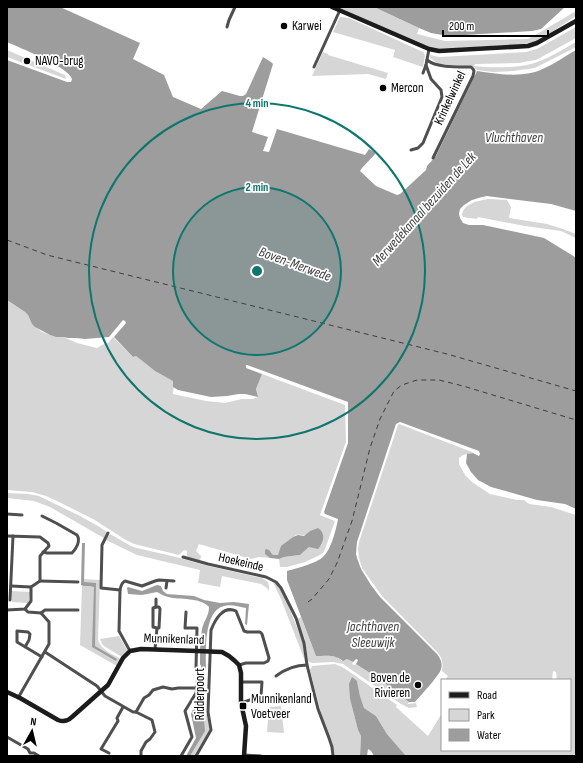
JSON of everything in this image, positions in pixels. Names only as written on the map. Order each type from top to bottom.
[{"type":"street","points":[[227,27],[234,7]]},
{"type":"street","points":[[332,7],[429,49],[442,51],[528,46],[541,41],[576,21]]},
{"type":"street","points":[[314,67],[340,10]]},
{"type":"street","points":[[423,73],[429,49]]},
{"type":"street","name":"Krinkelwinkel","points":[[427,60],[431,63],[470,68],[474,71],[433,158]]},
{"type":"street","name":"Krinkelwinkel","points":[[411,150],[418,148],[424,143],[442,97],[441,90],[431,79],[426,65]]},
{"type":"street","points":[[7,514],[22,515]]},
{"type":"street","points":[[42,516],[77,535],[79,540],[75,550],[72,553],[43,552]]},
{"type":"street","points":[[108,533],[102,545],[101,588],[120,590]]},
{"type":"street","points":[[7,536],[40,537],[48,544],[40,556],[40,581]]},
{"type":"street","points":[[10,600],[13,536]]},
{"type":"street","name":"Hoekeinde","points":[[183,557],[266,577],[276,582],[281,588],[296,618],[304,643],[307,665],[318,709],[330,738],[333,756]]},
{"type":"street","points":[[11,586],[31,588],[40,581],[78,582]]},
{"type":"street","points":[[130,651],[119,631],[120,590],[122,582],[125,581],[142,586],[155,581],[174,581]]},
{"type":"street","points":[[166,581],[166,588]]},
{"type":"street","points":[[25,609],[31,601],[31,588]]},
{"type":"street","points":[[155,649],[156,628],[153,627],[153,608],[156,607],[156,599]]},
{"type":"street","points":[[156,607],[159,607],[160,609],[159,628],[156,628]]},
{"type":"street","points":[[7,610],[25,609],[28,612],[41,613],[45,610],[78,610]]},
{"type":"street","name":"Ridderpoort","points":[[196,756],[211,730],[208,712],[211,630],[219,616],[229,609],[236,611],[244,631],[258,632],[262,634],[269,658],[268,661],[264,663],[246,663],[239,665]]},
{"type":"street","points":[[181,756],[192,737],[185,711],[196,693],[198,669],[196,666],[198,651],[197,628],[185,628],[186,612]]},
{"type":"street","points":[[18,698],[49,644],[49,622],[41,613]]},
{"type":"street","points":[[25,647],[29,640],[30,634],[28,632],[18,631],[17,642],[25,647],[42,657]]},
{"type":"street","name":"Munnikenland","points":[[7,692],[61,721],[69,720],[102,691],[108,684],[123,658],[130,651],[155,649],[222,652],[239,665]]},
{"type":"street","points":[[45,652],[89,680],[97,686],[105,696],[123,707],[152,720],[155,732],[146,742],[141,751],[141,756]]},
{"type":"street","points":[[239,665],[241,673],[240,703],[246,726],[244,755],[261,756]]},
{"type":"street","points":[[276,676],[284,671],[301,665],[307,665]]},
{"type":"street","points":[[240,703],[261,696],[262,682],[241,682]]},
{"type":"street","points":[[136,712],[144,698],[153,690],[163,687],[172,689],[197,688]]},
{"type":"street","points":[[109,753],[101,749],[118,721],[117,718],[123,707]]},
{"type":"street","points":[[7,737],[28,749],[29,754],[34,753],[39,756]]},
{"type":"green space","points":[[338,7],[374,7],[419,28],[417,34],[445,41],[528,39],[576,11],[576,16],[535,42],[525,44],[439,49],[431,48],[408,39]]},
{"type":"green space","points":[[340,17],[349,18],[423,52],[425,55],[423,67],[393,57],[395,50],[333,32]]},
{"type":"green space","points":[[576,27],[576,38],[536,60],[519,63],[475,64],[474,66],[502,67],[531,64],[576,42],[576,47],[535,68],[493,72],[477,70],[474,67],[439,64],[430,58],[430,55],[439,57],[526,52],[537,49]]},
{"type":"green space","points":[[7,50],[65,75],[66,79],[7,57]]},
{"type":"green space","points":[[323,52],[328,55],[388,73],[386,79],[368,74],[312,76]]},
{"type":"green space","points":[[481,200],[507,200],[511,207],[509,218],[547,224],[576,234],[576,238],[561,231],[478,217],[477,219],[463,217],[463,211],[468,205]]},
{"type":"green space","points":[[7,300],[25,312],[33,325],[42,332],[50,335],[63,337],[77,343],[97,348],[108,343],[113,337],[133,357],[136,356],[155,371],[174,381],[173,394],[206,401],[225,403],[242,399],[253,399],[258,397],[256,389],[262,374],[345,405],[346,442],[320,515],[335,521],[323,553],[305,562],[287,567],[280,567],[279,559],[300,555],[309,547],[321,546],[323,538],[320,530],[310,531],[305,535],[296,535],[284,544],[278,555],[273,555],[271,552],[267,554],[270,558],[259,557],[251,559],[199,544],[196,551],[201,556],[200,561],[188,557],[187,551],[184,550],[179,555],[134,544],[93,519],[46,496],[32,492],[7,490]]},
{"type":"green space","points":[[399,424],[472,452],[473,453],[463,455],[459,458],[459,464],[465,475],[472,482],[490,494],[517,500],[524,500],[529,504],[551,507],[576,515],[576,756],[406,756],[387,734],[376,716],[364,708],[357,681],[350,699],[361,736],[360,756],[334,756],[310,670],[312,666],[335,664],[344,668],[397,705],[396,707],[428,736],[441,715],[441,751],[571,751],[571,679],[557,679],[556,672],[553,671],[552,679],[446,679],[448,676],[442,671],[440,655],[382,596],[362,568],[359,558],[359,542]]},
{"type":"green space","points":[[7,493],[39,496],[80,516],[107,532],[104,538],[50,507],[34,501],[7,498]]},
{"type":"green space","points":[[110,534],[137,548],[262,578],[268,582],[269,591],[261,584],[222,576],[220,587],[198,583],[200,570],[137,555],[106,540]]},
{"type":"green space","points":[[83,579],[100,580],[98,640],[104,649],[121,659],[117,666],[80,645]]},
{"type":"green space","points":[[273,582],[276,583],[284,595],[303,642],[305,661],[281,599]]},
{"type":"green space","points":[[12,591],[30,592],[28,603],[12,602]]},
{"type":"green space","points":[[301,617],[316,656],[332,656],[341,661],[347,659],[353,662],[352,664],[356,664],[378,678],[409,702],[408,704],[416,703],[417,707],[409,708],[401,704],[343,664],[333,662],[312,663],[308,661],[305,640],[297,619]]},
{"type":"green space","points":[[119,636],[127,650],[122,657],[104,646],[100,639]]},
{"type":"green space","points":[[281,706],[284,733],[267,732],[269,707]]},
{"type":"green space","points":[[207,714],[209,731],[194,756],[190,756],[201,737],[204,719],[201,719],[199,716]]},
{"type":"water","points":[[7,7],[60,7],[140,43],[133,59],[164,75],[173,97],[201,109],[222,91],[240,96],[246,94],[263,57],[273,64],[252,132],[268,137],[263,151],[269,152],[277,129],[365,155],[369,149],[376,153],[360,171],[376,186],[397,195],[400,194],[426,170],[427,166],[436,156],[477,71],[513,75],[528,74],[551,65],[576,50],[576,211],[551,204],[487,196],[472,200],[464,205],[460,209],[459,214],[463,223],[469,225],[483,225],[544,238],[575,257],[576,509],[565,504],[537,500],[491,487],[478,480],[466,463],[467,454],[473,453],[479,456],[479,451],[400,422],[396,424],[357,542],[356,554],[361,569],[380,597],[437,654],[441,661],[442,667],[440,672],[415,702],[409,702],[378,678],[356,664],[358,660],[356,659],[353,662],[347,659],[343,661],[333,656],[316,656],[287,580],[287,571],[306,566],[323,557],[333,540],[338,519],[325,514],[324,512],[348,443],[348,402],[247,365],[246,368],[262,374],[256,389],[258,397],[239,394],[211,397],[178,390],[173,387],[173,381],[155,371],[136,356],[133,357],[114,337],[126,323],[125,321],[123,320],[109,337],[85,339],[56,337],[35,327],[25,312],[7,300],[7,60],[67,82],[71,82],[72,79],[69,74],[54,64],[7,42]]},
{"type":"water","points":[[374,7],[565,7],[541,29],[532,31],[448,36],[431,33]]},
{"type":"water","points":[[318,528],[321,530],[323,538],[322,544],[318,549],[309,547],[300,555],[279,559],[270,558],[265,554],[266,549],[273,555],[278,555],[281,546],[293,537],[298,535],[304,536],[310,531]]},
{"type":"water","points":[[82,543],[85,543],[84,582],[96,583],[95,646],[117,659],[116,661],[92,647],[94,587],[81,585]]},
{"type":"water","points":[[157,585],[161,586],[163,591],[167,594],[194,596],[204,600],[220,603],[234,602],[249,604],[247,625],[245,624],[246,608],[229,605],[224,606],[217,609],[212,616],[206,643],[204,705],[199,717],[204,719],[205,731],[190,756],[186,756],[196,738],[191,714],[201,691],[201,637],[209,607],[195,600],[168,597],[157,592],[142,595],[128,594],[128,587],[142,591]]},
{"type":"water","points":[[352,677],[357,681],[364,708],[376,716],[387,734],[406,756],[374,756],[368,749],[367,756],[360,756],[361,736],[350,699],[349,684]]},
{"type":"ferry route","points":[[7,240],[47,255],[447,354],[576,391]]},
{"type":"ferry route","points":[[308,602],[329,579],[337,563],[352,521],[370,448],[380,419],[394,391],[402,385],[417,380],[439,380],[576,420]]},
{"type":"place","name":"Karwei","points":[[284,26]]},
{"type":"place","name":"NAVO-brug","points":[[27,61]]},
{"type":"place","name":"Mercon","points":[[383,88]]},
{"type":"place","name":"Boven de Rivieren","points":[[418,685]]},
{"type":"place","name":"Munnikenland Voetveer","points":[[243,706]]},
{"type":"water label","name":"Vluchthaven","points":[[514,137]]},
{"type":"water label","name":"Merwedekanaal bezuiden de Lek","points":[[424,209]]},
{"type":"water label","name":"Boven-Merwede","points":[[295,264]]},
{"type":"water label","name":"Jachthaven Sleeuwijk","points":[[373,634]]}]
